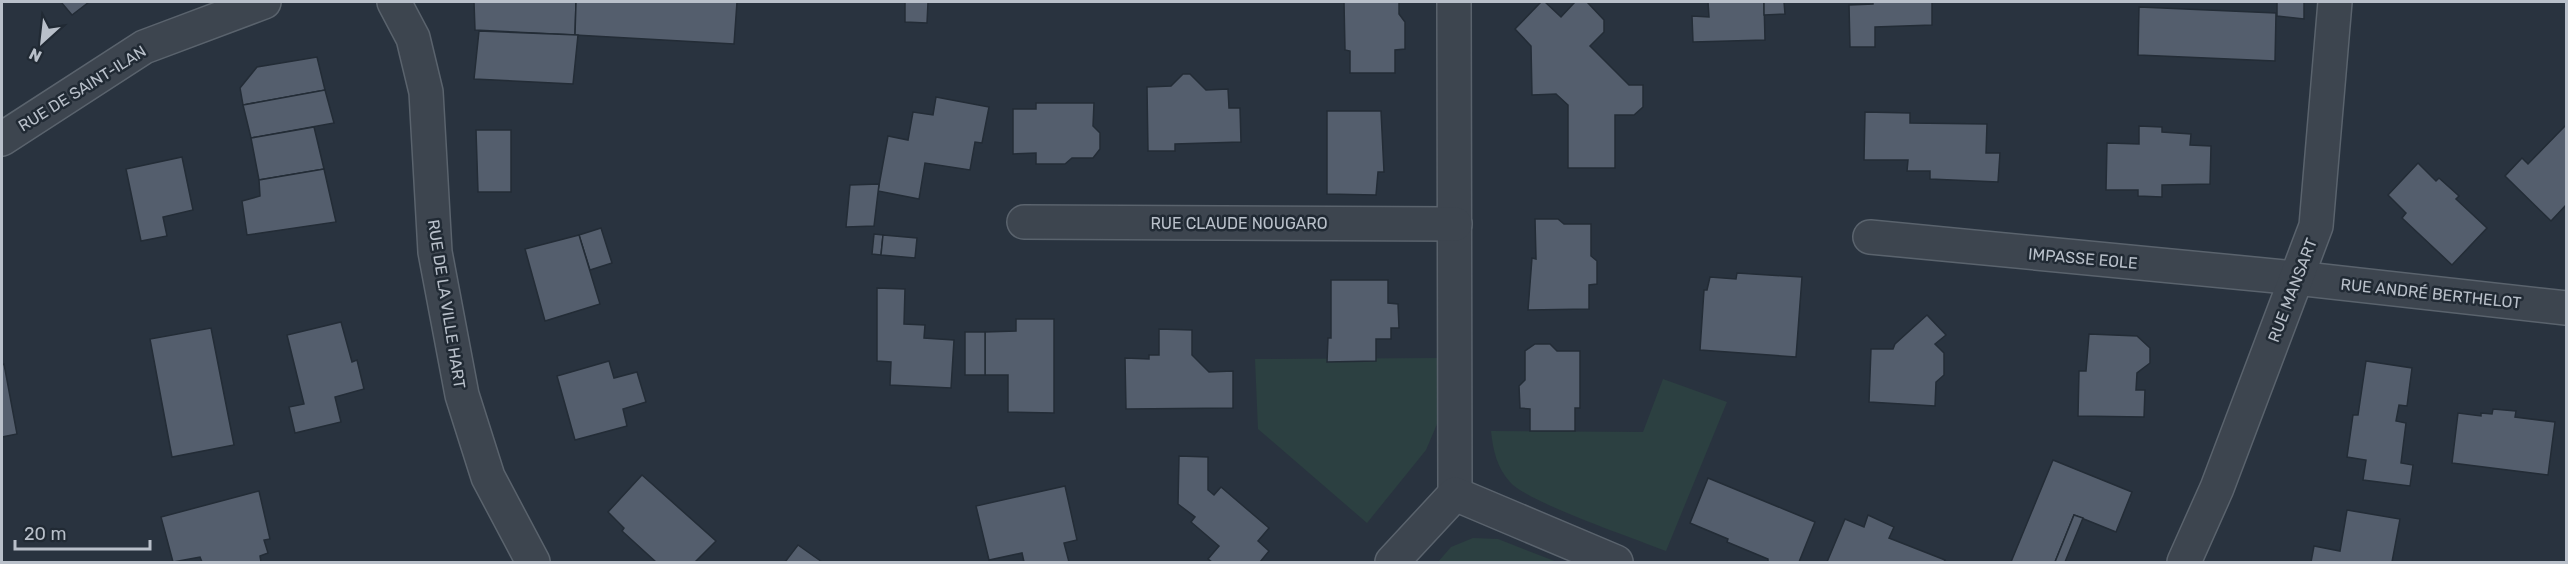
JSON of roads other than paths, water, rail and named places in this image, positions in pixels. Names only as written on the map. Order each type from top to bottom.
[{"type":"street","name":"RUE DE SAINT-ILAN","points":[[2,139],[144,47],[264,2]]},
{"type":"street","name":"RUE DE LA VILLE HART","points":[[394,2],[413,38],[426,92],[435,252],[462,395],[488,477],[533,562]]},
{"type":"street","points":[[1392,562],[1455,494],[1455,2]]},
{"type":"street","name":"RUE MANSART","points":[[2184,562],[2217,488],[2316,226],[2335,2]]},
{"type":"street","name":"RUE CLAUDE NOUGARO","points":[[1024,222],[1455,224]]},
{"type":"street","name":"IMPASSE EOLE","points":[[1870,237],[2296,278]]},
{"type":"street","name":"RUE ANDRÉ BERTHELOT","points":[[2296,278],[2563,304]]},
{"type":"street","points":[[1455,494],[1616,562]]}]
